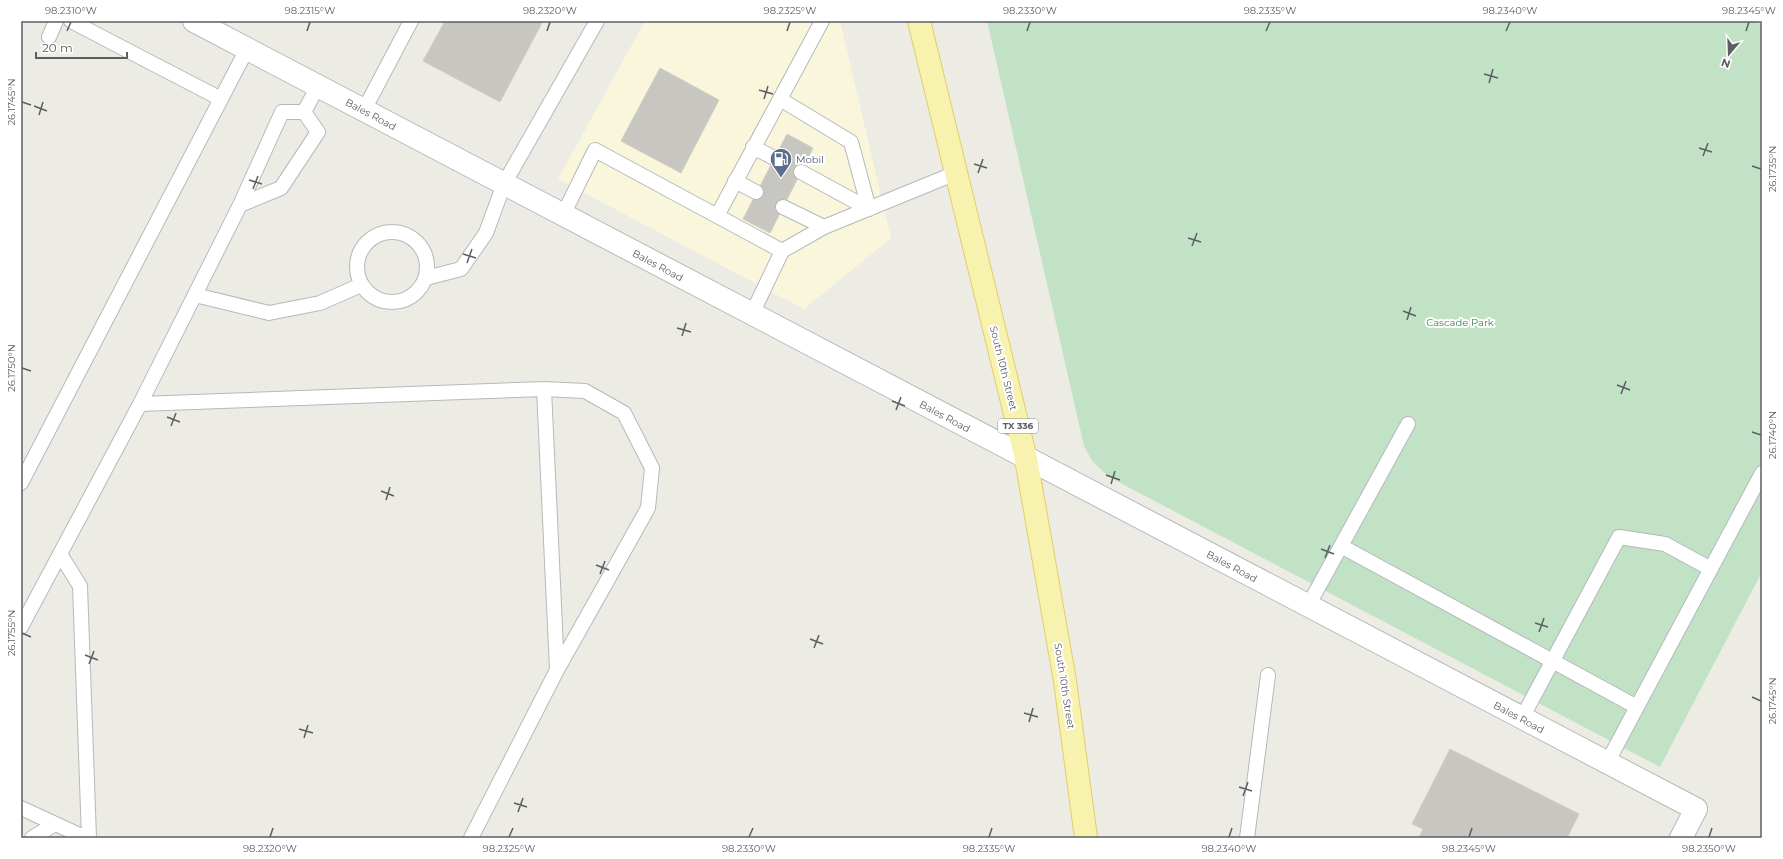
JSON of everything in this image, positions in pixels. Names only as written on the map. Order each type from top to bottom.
[{"type":"main road","name":"South 10th Street","points":[[919,21],[1026,459],[1065,680],[1086,838]]},
{"type":"street","name":"Bales Road","points":[[194,21],[1026,459],[1696,809],[1681,838]]},
{"type":"lane","points":[[49,37],[56,21]]},
{"type":"lane","points":[[71,21],[221,99]]},
{"type":"lane","points":[[364,110],[411,21]]},
{"type":"lane","points":[[426,278],[462,268],[486,233],[504,184],[597,21]]},
{"type":"lane","points":[[717,216],[822,21]]},
{"type":"lane","points":[[21,483],[247,48]]},
{"type":"lane","points":[[304,112],[318,86]]},
{"type":"lane","points":[[780,99],[851,142],[869,208]]},
{"type":"lane","points":[[21,627],[140,404],[240,205],[282,112],[304,112]]},
{"type":"lane","points":[[240,205],[281,188],[318,132],[304,112]]},
{"type":"lane","points":[[753,147],[774,158]]},
{"type":"lane","points":[[563,215],[595,150],[782,251]]},
{"type":"lane","points":[[801,172],[869,208]]},
{"type":"lane","points":[[752,314],[782,251],[824,227],[956,173]]},
{"type":"lane","points":[[735,181],[756,192]]},
{"type":"lane","points":[[783,206],[824,227]]},
{"type":"lane","points":[[387,232],[399,232],[410,236],[419,244],[425,254],[428,266],[426,278],[421,288],[412,296],[401,301],[390,302],[379,299],[369,293],[361,285],[357,262],[360,251],[367,242],[376,235],[387,232]]},
{"type":"lane","points":[[195,295],[269,313],[320,303],[361,285]]},
{"type":"lane","points":[[140,404],[544,389],[585,391],[624,413],[652,468],[648,508],[557,670],[471,838]]},
{"type":"lane","points":[[544,389],[557,670]]},
{"type":"lane","points":[[1308,606],[1408,424]]},
{"type":"lane","points":[[1608,763],[1762,473]]},
{"type":"lane","points":[[1522,718],[1619,537],[1665,544],[1711,570]]},
{"type":"lane","points":[[1341,546],[1637,707]]},
{"type":"lane","points":[[60,554],[80,586],[89,838]]},
{"type":"lane","points":[[1247,838],[1268,675]]},
{"type":"lane","points":[[21,808],[86,838]]},
{"type":"lane","points":[[32,838],[55,824]]},
{"type":"shaded area","points":[[645,21],[840,21],[891,238],[804,309],[558,179]]},
{"type":"green space","name":"Cascade Park","points":[[987,21],[1757,21],[1762,27],[1762,572],[1660,767],[1109,477],[1092,461],[1084,446]]},
{"type":"building","points":[[445,21],[543,21],[500,102],[423,61]]},
{"type":"building","points":[[660,68],[719,100],[681,173],[621,141]]},
{"type":"building","points":[[787,134],[813,148],[770,233],[743,219]]},
{"type":"building","points":[[1450,749],[1579,814],[1567,838],[1419,838],[1423,829],[1412,824]]},
{"type":"place","name":"Mobil","points":[[781,178]]}]
